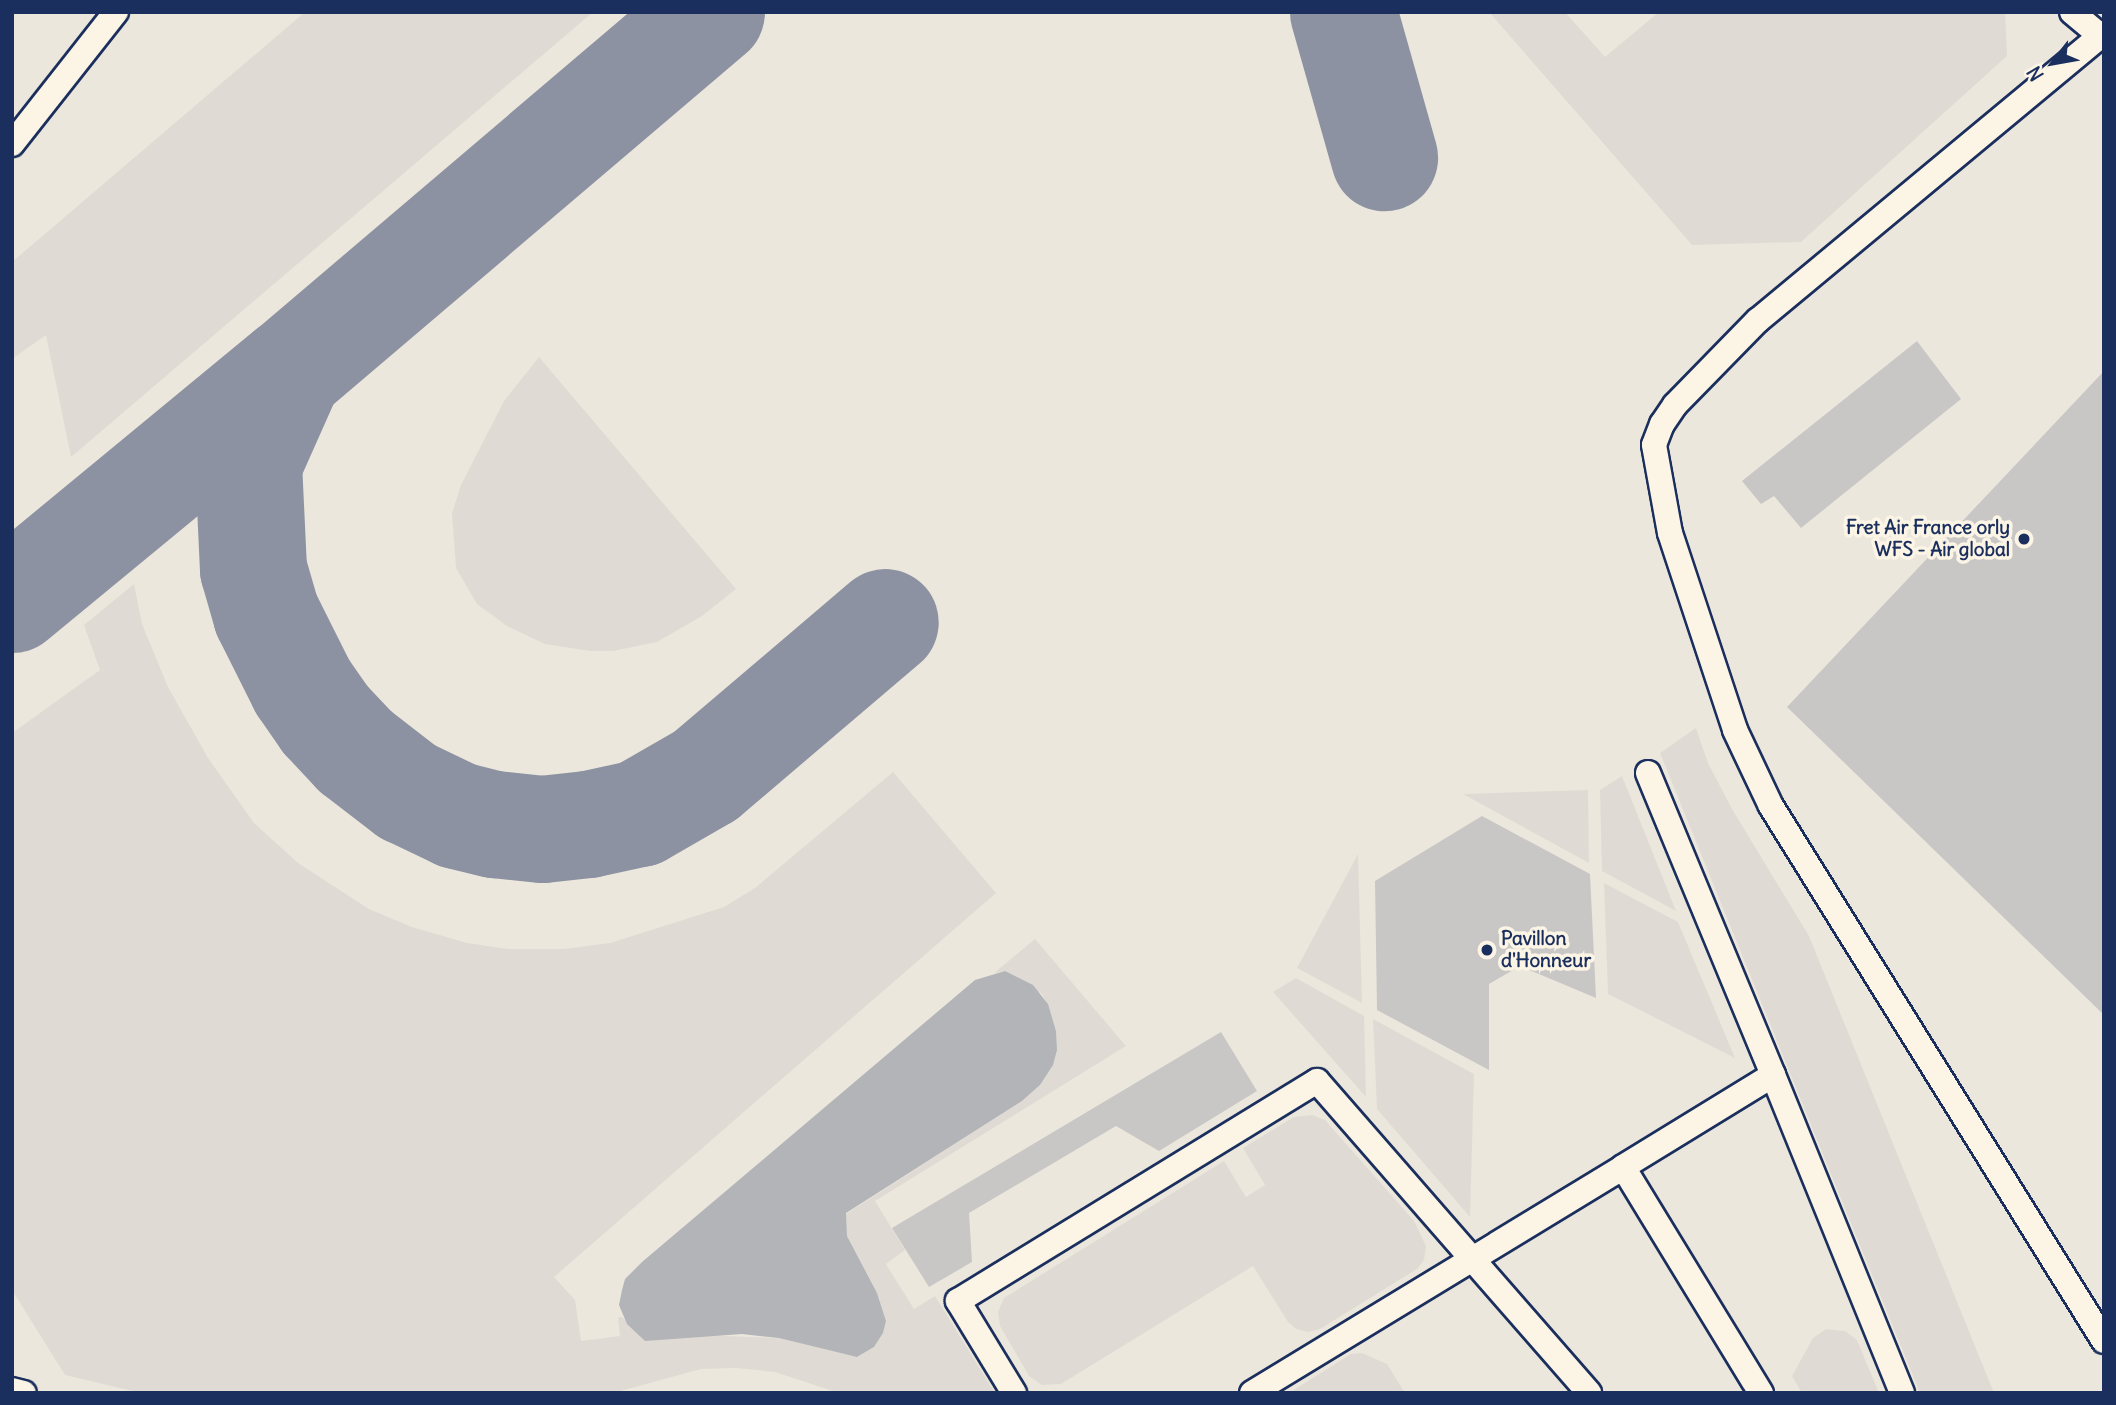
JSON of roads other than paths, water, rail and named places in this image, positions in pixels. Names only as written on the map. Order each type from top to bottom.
[{"type":"lane","points":[[12,144],[116,12]]},
{"type":"lane","points":[[2072,12],[2102,35],[1758,320],[1675,405],[1662,424],[1654,445],[1670,533],[1735,730],[1771,806],[2104,1341]]},
{"type":"lane","points":[[1648,773],[1902,1393]]},
{"type":"lane","points":[[1252,1393],[1773,1075]]},
{"type":"lane","points":[[1014,1393],[958,1301],[1317,1081],[1589,1393]]},
{"type":"lane","points":[[1623,1167],[1761,1393]]},
{"type":"lane","points":[[12,1390],[24,1393]]},
{"type":"place","name":"Fret Air France orly WFS - Air global","points":[[2024,539]]},
{"type":"place","name":"Pavillon d'Honneur","points":[[1487,950]]}]
